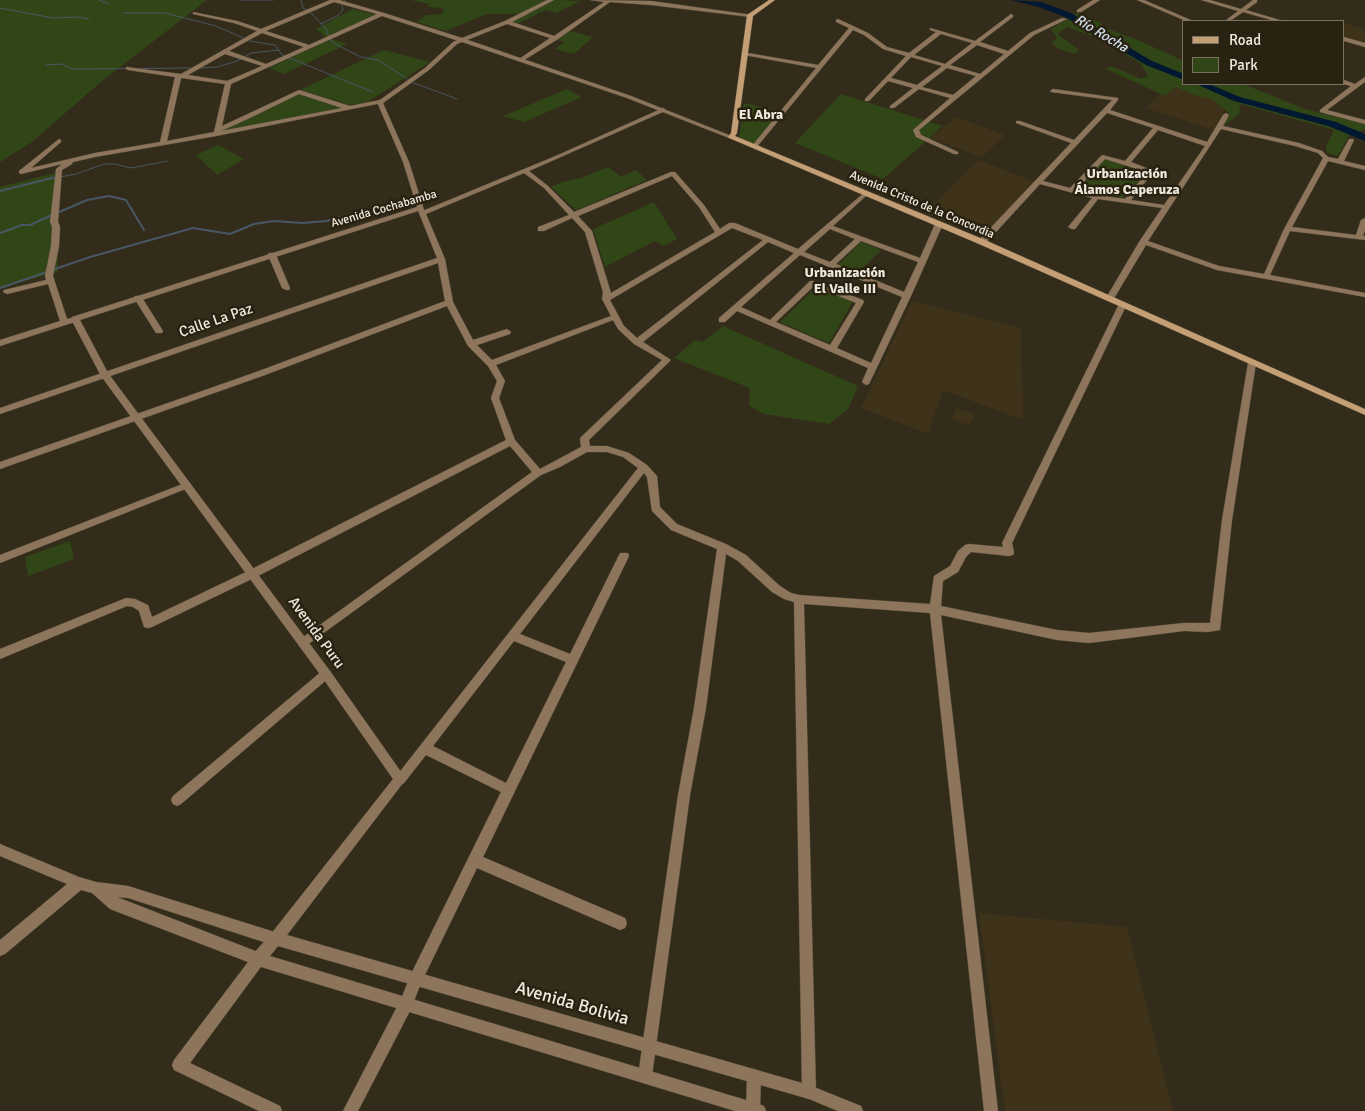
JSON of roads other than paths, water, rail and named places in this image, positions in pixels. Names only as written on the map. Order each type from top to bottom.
[{"type":"main road","points":[[731,137],[734,133],[750,15],[772,0]]},
{"type":"main road","name":"Avenida Cristo de la Concordia","points":[[731,137],[982,242],[1365,412]]},
{"type":"street","points":[[163,143],[180,76],[262,31],[334,0]]},
{"type":"street","name":"Avenida Cristo de la Concordia","points":[[334,0],[521,60],[663,110],[731,137]]},
{"type":"street","points":[[59,141],[21,172],[95,155],[218,131],[380,102],[428,69],[455,43],[507,22],[552,0]]},
{"type":"street","points":[[593,0],[651,3],[750,15]]},
{"type":"street","points":[[1079,11],[1097,0]]},
{"type":"street","points":[[1140,0],[1188,20]]},
{"type":"street","points":[[1204,0],[1276,20]]},
{"type":"street","points":[[521,60],[609,1]]},
{"type":"street","points":[[1228,20],[1256,1]]},
{"type":"street","points":[[195,13],[262,31],[310,47]]},
{"type":"street","points":[[128,68],[228,83],[382,14]]},
{"type":"street","points":[[892,107],[1011,16]]},
{"type":"street","points":[[956,153],[918,136],[916,130],[1032,34],[1064,19]]},
{"type":"street","points":[[507,22],[556,38]]},
{"type":"street","points":[[838,22],[866,34],[885,48],[981,76]]},
{"type":"street","points":[[754,147],[853,27]]},
{"type":"street","points":[[932,29],[1008,53]]},
{"type":"street","points":[[867,100],[909,56],[940,32]]},
{"type":"street","points":[[1345,39],[1365,45]]},
{"type":"street","points":[[225,52],[268,66]]},
{"type":"street","points":[[744,53],[819,67]]},
{"type":"street","points":[[888,79],[953,98]]},
{"type":"street","points":[[1365,80],[1322,111],[1365,122]]},
{"type":"street","points":[[1345,82],[1356,86]]},
{"type":"street","points":[[218,131],[228,83]]},
{"type":"street","points":[[982,242],[1116,99],[1053,91]]},
{"type":"street","points":[[218,131],[299,92],[351,108]]},
{"type":"street","points":[[380,102],[406,162],[421,210],[441,259],[449,302],[471,344],[491,364],[501,381],[495,398],[511,441],[538,473]]},
{"type":"street","name":"Avenida Cochabamba","points":[[0,343],[272,255],[421,210],[525,171],[663,110]]},
{"type":"street","points":[[1105,110],[1209,145]]},
{"type":"street","points":[[1110,298],[1143,242],[1209,145],[1226,115]]},
{"type":"street","points":[[1018,122],[1076,143]]},
{"type":"street","points":[[1219,127],[1297,144],[1320,152],[1326,158],[1365,168]]},
{"type":"street","points":[[1127,163],[1156,128]]},
{"type":"street","points":[[1340,162],[1351,140]]},
{"type":"street","points":[[64,322],[50,281],[50,266],[55,246],[56,227],[54,222],[59,169],[95,155]]},
{"type":"street","points":[[1071,191],[1104,156],[1151,170],[1127,201]]},
{"type":"street","points":[[1266,277],[1288,229],[1326,158]]},
{"type":"street","points":[[525,171],[546,187],[574,214],[588,231],[607,292],[606,298],[621,327],[637,342],[667,360],[584,439],[586,450]]},
{"type":"street","points":[[541,229],[673,173],[702,206],[719,233]]},
{"type":"street","points":[[1040,182],[1096,197],[1166,207]]},
{"type":"street","points":[[722,320],[865,194]]},
{"type":"street","points":[[1072,227],[1096,197]]},
{"type":"street","points":[[1288,229],[1362,237],[1365,220]]},
{"type":"street","points":[[866,382],[939,224]]},
{"type":"street","points":[[606,298],[732,225],[907,296]]},
{"type":"street","points":[[828,226],[922,261]]},
{"type":"street","points":[[831,266],[860,238]]},
{"type":"street","points":[[637,342],[767,240]]},
{"type":"street","points":[[1143,242],[1218,268],[1365,295]]},
{"type":"street","points":[[272,255],[286,288]]},
{"type":"street","name":"Calle La Paz","points":[[0,411],[441,259]]},
{"type":"street","points":[[7,292],[50,281]]},
{"type":"street","points":[[771,323],[813,283],[860,302],[832,349]]},
{"type":"street","points":[[138,298],[158,331]]},
{"type":"street","points":[[0,466],[136,418],[449,302]]},
{"type":"street","points":[[991,1111],[935,609],[938,579],[954,569],[962,554],[969,548],[1009,552],[1007,543],[1123,304]]},
{"type":"street","points":[[736,308],[873,367]]},
{"type":"street","points":[[491,364],[615,317]]},
{"type":"street","name":"Avenida Puru","points":[[75,319],[104,374],[185,486],[326,674],[400,779]]},
{"type":"street","points":[[471,344],[507,332]]},
{"type":"street","points":[[303,643],[538,473],[557,466],[576,452],[607,448],[626,455],[644,467],[652,476],[655,508],[674,527],[722,547],[742,558],[776,589],[788,596],[799,599],[935,609],[1057,635],[1089,638],[1184,626],[1216,627],[1215,619],[1227,520],[1252,363]]},
{"type":"street","points":[[0,654],[126,602],[134,603],[144,608],[148,624],[252,574],[511,441]]},
{"type":"street","points":[[275,1111],[179,1065],[258,960],[644,467]]},
{"type":"street","points":[[0,558],[185,486]]},
{"type":"street","points":[[644,1076],[684,795],[700,708],[722,547]]},
{"type":"street","points":[[350,1111],[406,1004],[416,979],[624,556]]},
{"type":"street","points":[[799,599],[809,1092]]},
{"type":"street","points":[[512,635],[572,660]]},
{"type":"street","points":[[177,800],[326,674]]},
{"type":"street","points":[[424,748],[509,790]]},
{"type":"street","points":[[0,850],[96,888],[115,904],[258,960],[755,1110],[754,1076]]},
{"type":"street","points":[[475,860],[620,923]]},
{"type":"street","points":[[0,950],[80,883]]},
{"type":"street","name":"Avenida Bolivia","points":[[96,888],[128,892],[276,939],[809,1092],[856,1111]]},
{"type":"waterway","points":[[99,0],[109,4]]},
{"type":"waterway","points":[[241,0],[273,0]]},
{"type":"waterway","points":[[301,0],[303,8],[321,24]]},
{"type":"waterway","points":[[321,24],[337,16],[343,10],[342,6],[345,0]]},
{"type":"waterway","name":"Río Rocha","points":[[1015,0],[1041,5],[1068,15],[1149,63],[1182,76]]},
{"type":"waterway","points":[[0,8],[53,18],[78,17],[89,19]]},
{"type":"waterway","points":[[123,13],[165,13],[216,26],[250,41],[275,45],[279,50]]},
{"type":"waterway","points":[[321,24],[326,29],[331,41],[337,45],[361,57],[378,60],[414,83],[457,99]]},
{"type":"waterway","points":[[199,68],[217,67],[237,61],[251,53],[279,50]]},
{"type":"waterway","points":[[279,50],[282,55],[373,92]]},
{"type":"waterway","points":[[46,65],[62,64],[72,69],[193,68]]},
{"type":"waterway","name":"Río Rocha","points":[[1203,85],[1237,99],[1332,124],[1365,138]]},
{"type":"waterway","points":[[49,179],[76,174],[104,164],[115,164],[131,168],[168,161]]},
{"type":"waterway","points":[[0,191],[56,177]]},
{"type":"waterway","points":[[57,213],[87,200],[109,196],[126,200],[144,230]]},
{"type":"waterway","points":[[0,288],[90,257],[193,228],[230,234],[254,224],[274,221],[302,223],[327,221],[355,213]]},
{"type":"waterway","points":[[0,233],[22,225],[30,225],[52,215]]},
{"type":"district","name":"El Abra","points":[[761,115]]},
{"type":"district","name":"Urbanización Álamos Caperuza","points":[[1127,182]]},
{"type":"district","name":"Urbanización El Valle III","points":[[845,282]]}]
